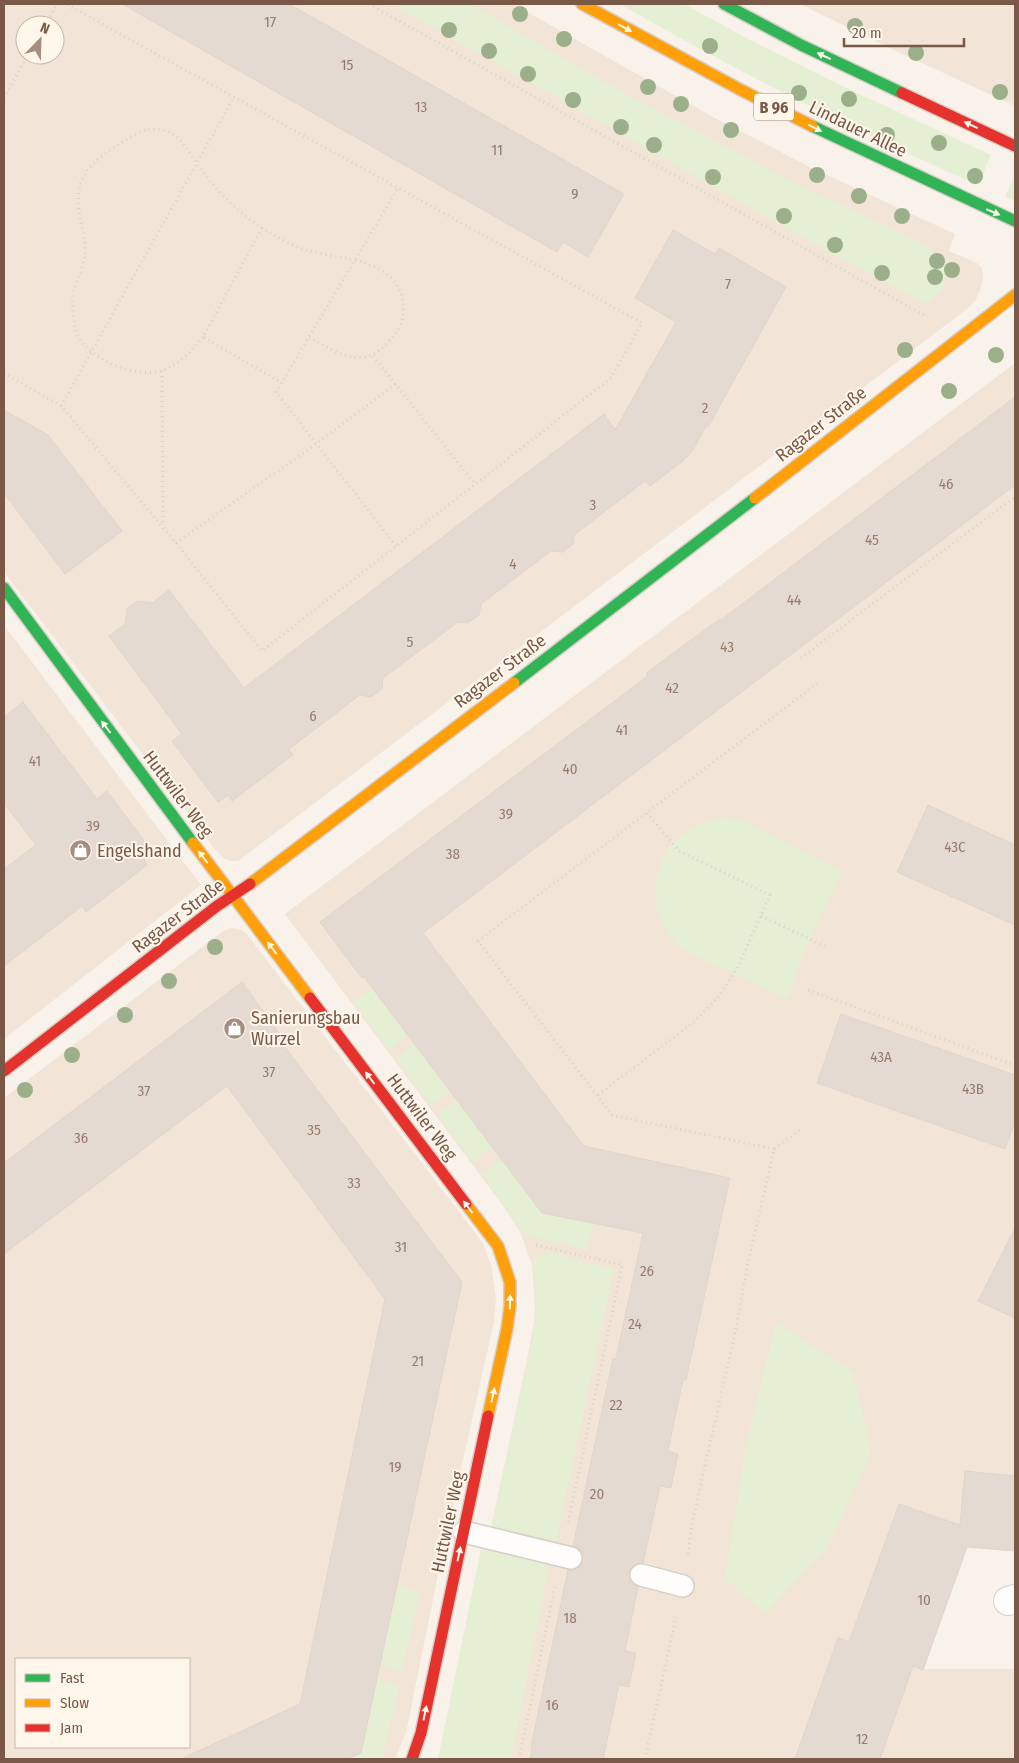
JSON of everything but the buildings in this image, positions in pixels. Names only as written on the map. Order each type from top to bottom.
[{"type":"street","name":"Lindauer Allee","points":[[582,4],[741,90],[848,144],[1015,221]]},
{"type":"street","points":[[724,4],[801,45],[1015,146]]},
{"type":"street","name":"Ragazer Straße","points":[[4,1071],[697,543],[1015,295]]},
{"type":"street","name":"Huttwiler Weg","points":[[4,588],[208,863],[234,895],[255,926],[498,1246],[510,1282],[510,1306],[506,1336],[421,1733],[412,1759]]},
{"type":"lane","points":[[464,1532],[566,1557]]},
{"type":"lane","points":[[641,1574],[683,1586]]},
{"type":"path","points":[[51,15],[57,4]]},
{"type":"path","points":[[4,373],[61,406],[163,527],[262,651],[611,378],[642,323],[66,4]]},
{"type":"path","points":[[369,4],[927,317]]},
{"type":"path","points":[[4,98],[22,65]]},
{"type":"path","points":[[61,406],[234,97]]},
{"type":"path","points":[[262,228],[203,337],[185,359],[162,371],[136,372],[112,364],[91,352],[78,336],[73,313],[73,292],[85,254],[79,189],[84,176],[93,163],[135,134],[148,129],[168,131],[185,143],[197,164],[214,186],[240,212],[262,228],[298,248],[377,267],[391,277],[401,291],[405,310],[399,330],[373,356],[354,358],[336,352],[309,337]]},
{"type":"path","points":[[396,546],[276,392],[398,188]]},
{"type":"path","points":[[203,337],[282,383]]},
{"type":"path","points":[[373,356],[475,484]]},
{"type":"path","points":[[162,371],[163,527]]},
{"type":"path","points":[[176,543],[316,444],[396,384]]},
{"type":"path","points":[[801,658],[1015,497]]},
{"type":"path","points":[[774,1149],[612,1115],[478,941],[819,682]]},
{"type":"path","points":[[598,1096],[694,1022],[718,997],[738,967],[770,895],[679,850],[647,812]]},
{"type":"path","points":[[761,916],[827,947]]},
{"type":"path","points":[[808,990],[1011,1064]]},
{"type":"path","points":[[645,1759],[683,1586],[692,1523],[774,1149],[802,1129]]},
{"type":"path","points":[[519,1759],[566,1557],[622,1265],[531,1244]]},
{"type":"shaded area","points":[[4,4],[513,4],[713,117],[814,169],[955,234],[949,251],[977,263],[981,267],[983,276],[976,300],[967,309],[238,861],[230,861],[223,858],[4,572]]},
{"type":"shaded area","points":[[800,4],[1015,4],[1015,106],[896,51]]},
{"type":"shaded area","points":[[1015,363],[1015,1228],[996,1266],[1015,1275],[1015,1551],[967,1547],[923,1669],[1015,1669],[1015,1759],[439,1759],[454,1702],[534,1323],[535,1306],[532,1265],[521,1234],[507,1211],[285,914]]},
{"type":"shaded area","points":[[4,625],[201,885],[4,1039]]},
{"type":"shaded area","points":[[231,928],[239,929],[246,933],[483,1243],[491,1265],[496,1298],[494,1322],[443,1550],[406,1733],[395,1759],[4,1759],[4,1098],[223,931]]},
{"type":"green space","points":[[392,4],[470,4],[611,86],[791,181],[928,246],[947,264],[943,289],[926,304],[817,245]]},
{"type":"green space","points":[[620,4],[684,4],[752,41],[853,91],[991,155],[978,185],[797,99],[708,53]]},
{"type":"green space","points":[[1015,174],[1015,201],[1005,197]]},
{"type":"green space","points":[[720,818],[745,821],[842,872],[804,951],[788,999],[685,950],[669,935],[660,918],[655,898],[656,878],[669,848],[675,840],[690,829]]},
{"type":"green space","points":[[372,987],[408,1034],[389,1050],[353,1002]]},
{"type":"green space","points":[[415,1044],[451,1091],[431,1106],[396,1059]]},
{"type":"green space","points":[[457,1099],[493,1146],[473,1162],[438,1115]]},
{"type":"green space","points":[[502,1159],[542,1212],[594,1223],[587,1250],[524,1234],[482,1174]]},
{"type":"green space","points":[[549,1253],[614,1269],[556,1540],[491,1527],[534,1333],[536,1296],[533,1258]]},
{"type":"green space","points":[[776,1322],[853,1372],[871,1452],[829,1545],[765,1614],[725,1578],[745,1452]]},
{"type":"green space","points":[[481,1549],[549,1564],[511,1759],[438,1759]]},
{"type":"green space","points":[[397,1585],[420,1591],[402,1672],[380,1665]]},
{"type":"green space","points":[[377,1679],[399,1685],[382,1759],[347,1759],[361,1753]]},
{"type":"traffic: fast","points":[[724,4],[801,45],[902,93]]},
{"type":"traffic: fast","points":[[812,126],[1015,221]]},
{"type":"traffic: fast","points":[[514,683],[755,498]]},
{"type":"traffic: fast","points":[[4,588],[193,843]]},
{"type":"traffic: slow","points":[[582,4],[812,126]]},
{"type":"traffic: slow","points":[[755,498],[1015,295]]},
{"type":"traffic: slow","points":[[250,884],[514,683]]},
{"type":"traffic: slow","points":[[193,843],[310,998]]},
{"type":"traffic: slow","points":[[466,1204],[498,1246],[510,1282],[510,1306],[507,1329],[488,1416]]},
{"type":"traffic: jam","points":[[902,93],[1015,146]]},
{"type":"traffic: jam","points":[[4,1071],[217,906],[250,884]]},
{"type":"traffic: jam","points":[[310,998],[466,1204]]},
{"type":"traffic: jam","points":[[412,1759],[421,1733],[488,1416]]},
{"type":"place","name":"Engelshand","points":[[81,851]]},
{"type":"place","name":"Sanierungsbau Wurzel","points":[[235,1028]]}]
